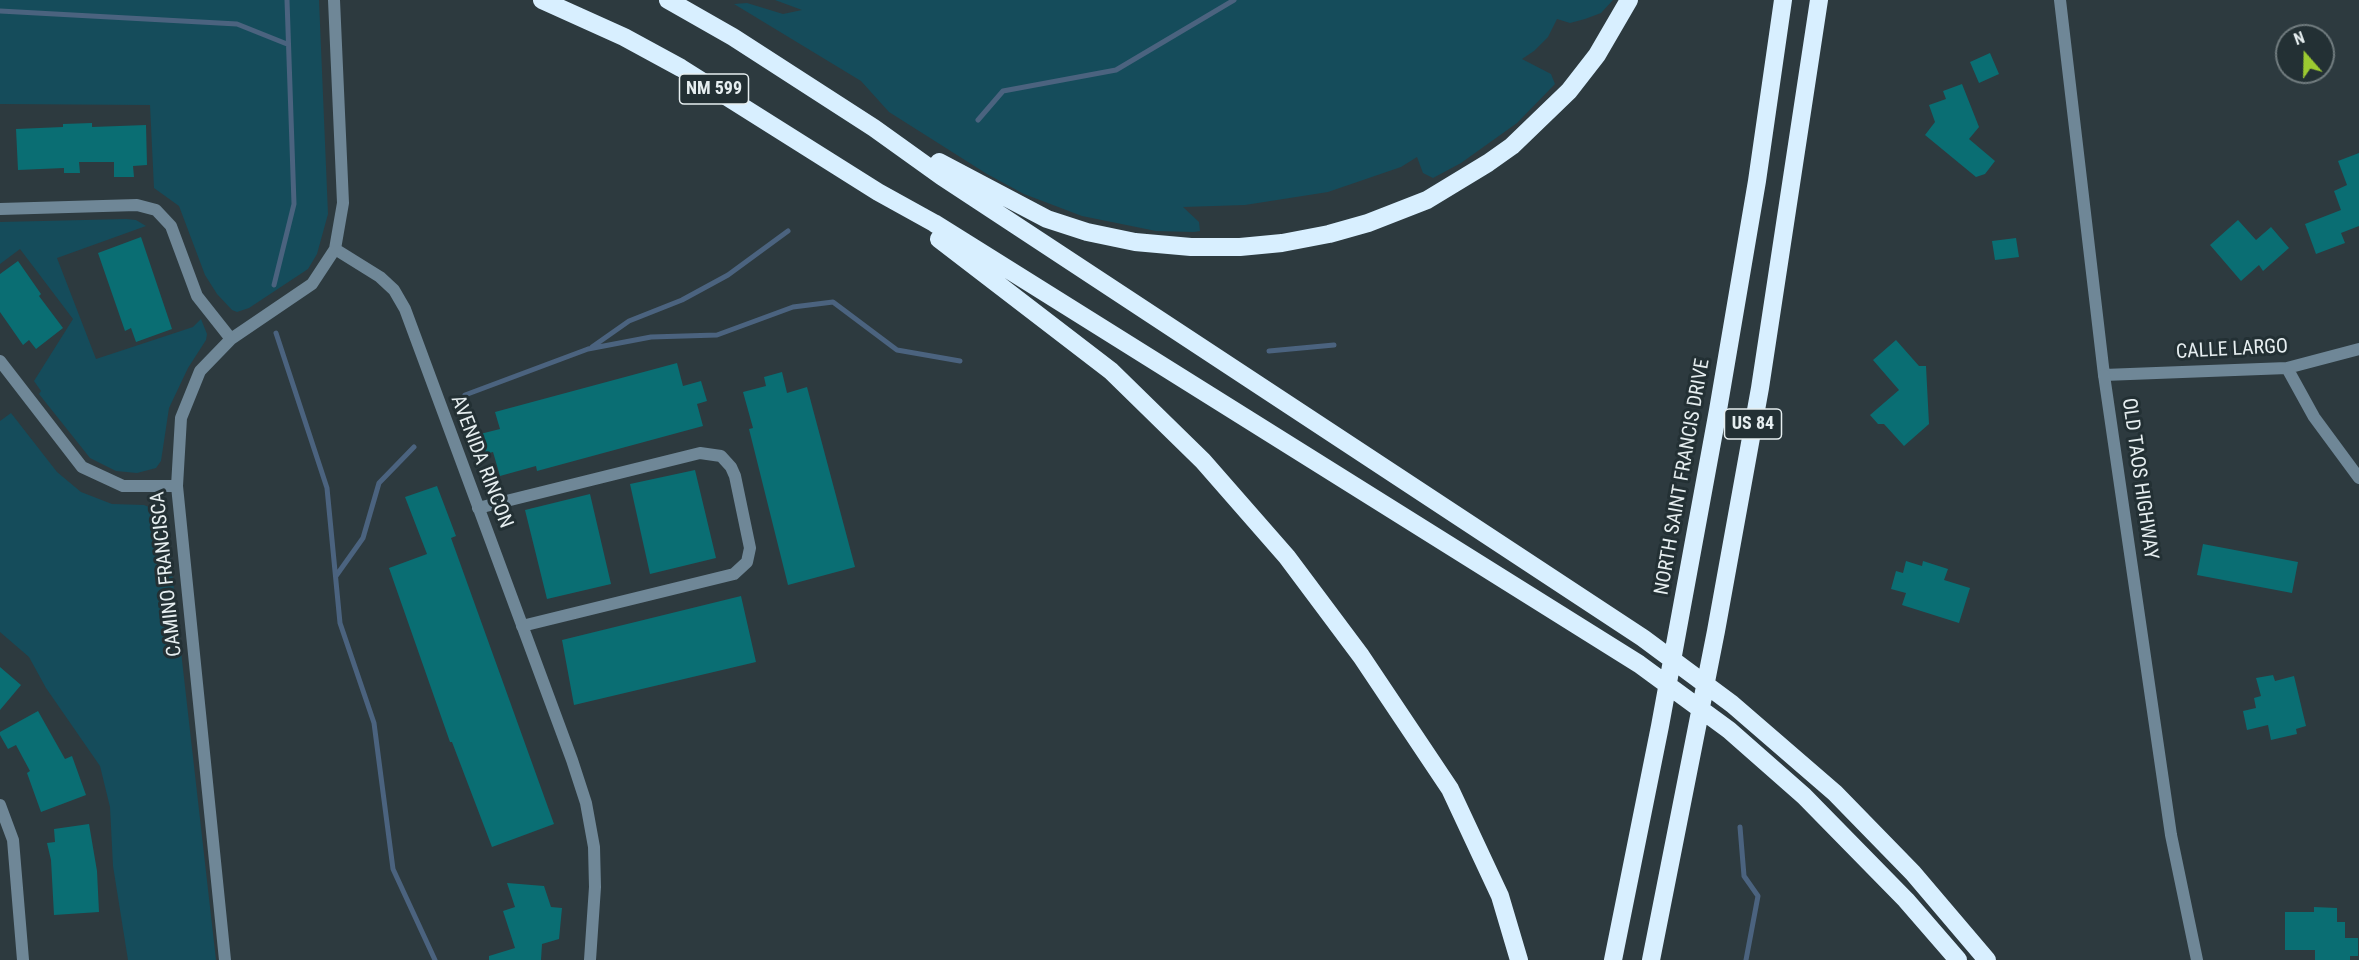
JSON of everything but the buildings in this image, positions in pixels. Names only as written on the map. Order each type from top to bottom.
[{"type":"highway","name":"NM 599","points":[[542,0],[624,37],[681,69],[878,192]]},
{"type":"highway","name":"NM 599","points":[[668,0],[732,37],[874,128]]},
{"type":"highway","points":[[874,128],[1047,219],[1087,232],[1135,242],[1191,247],[1282,243],[1329,234],[1389,215],[1427,200],[1488,163],[1512,146],[1569,91],[1598,55],[1629,0]]},
{"type":"highway","name":"NORTH SAINT FRANCIS DRIVE","points":[[1613,960],[1660,726],[1735,312],[1783,0]]},
{"type":"highway","name":"US 84","points":[[1651,960],[1716,632],[1778,279],[1819,0]]},
{"type":"highway","points":[[874,128],[951,182],[1643,638],[1732,704],[1835,793],[1913,873],[1987,960]]},
{"type":"highway","points":[[878,192],[1111,371],[1173,429],[1261,526],[1361,656],[1450,789],[1500,896],[1519,960]]},
{"type":"highway","points":[[878,192],[944,229],[1639,664],[1729,730],[1804,796],[1906,900],[1958,960]]},
{"type":"street","points":[[333,0],[343,203],[335,249]]},
{"type":"street","name":"OLD TAOS HIGHWAY","points":[[2060,0],[2104,375],[2171,835],[2197,960]]},
{"type":"street","points":[[0,209],[137,205],[156,210],[171,226],[197,296],[231,339]]},
{"type":"street","name":"CAMINO FRANCISCA","points":[[225,960],[177,486],[181,418],[200,371],[231,339],[312,284],[335,249]]},
{"type":"street","name":"AVENIDA RINCON","points":[[335,249],[380,277],[400,299],[580,783],[591,826],[595,869],[590,960]]},
{"type":"street","name":"CALLE LARGO","points":[[2104,375],[2287,368],[2359,349]]},
{"type":"street","points":[[0,361],[82,467],[123,486],[177,486]]},
{"type":"street","points":[[2287,368],[2314,417],[2359,478]]},
{"type":"street","points":[[478,508],[700,453],[721,456],[731,467],[735,476],[750,548],[747,562],[734,574],[522,626]]},
{"type":"street","points":[[0,805],[13,840],[23,960]]},
{"type":"shaded area","points":[[0,0],[319,0],[328,214],[317,254],[308,269],[249,308],[237,312],[232,310],[217,294],[205,275],[179,206],[154,188],[150,105],[0,104]]},
{"type":"shaded area","points":[[775,0],[1613,0],[1601,13],[1585,19],[1570,23],[1557,19],[1548,37],[1522,59],[1551,74],[1555,84],[1517,123],[1461,163],[1433,178],[1423,173],[1417,157],[1401,167],[1328,192],[1245,205],[1183,207],[1199,222],[1200,231],[1194,232],[1156,231],[1082,216],[1024,194],[987,174],[889,112],[861,81],[734,4],[747,3],[783,14],[802,10]]},
{"type":"shaded area","points":[[136,220],[146,226],[57,258],[96,359],[193,327],[201,319],[207,334],[206,340],[188,368],[169,408],[161,461],[156,468],[137,473],[116,471],[90,458],[39,394],[41,391],[34,381],[73,319],[20,249],[0,264],[0,222]]},
{"type":"shaded area","points":[[11,413],[57,472],[81,492],[112,504],[144,505],[156,510],[162,505],[166,519],[216,960],[128,960],[113,866],[110,807],[100,766],[46,688],[29,657],[0,632],[0,421]]},
{"type":"waterway","points":[[274,285],[294,204],[287,0]]},
{"type":"waterway","points":[[978,120],[1003,91],[1116,70],[1234,0]]},
{"type":"waterway","points":[[0,11],[237,24],[287,44]]},
{"type":"waterway","points":[[592,347],[629,321],[682,300],[728,275],[788,231]]},
{"type":"waterway","points":[[465,395],[588,349],[651,337],[717,335],[793,307],[833,302],[897,350],[960,361]]},
{"type":"waterway","points":[[276,333],[327,488],[340,623],[374,723],[393,869],[435,960]]},
{"type":"waterway","points":[[1269,351],[1334,345]]},
{"type":"waterway","points":[[336,576],[363,538],[379,483],[414,447]]},
{"type":"waterway","points":[[1740,827],[1744,876],[1758,896],[1746,960]]}]
